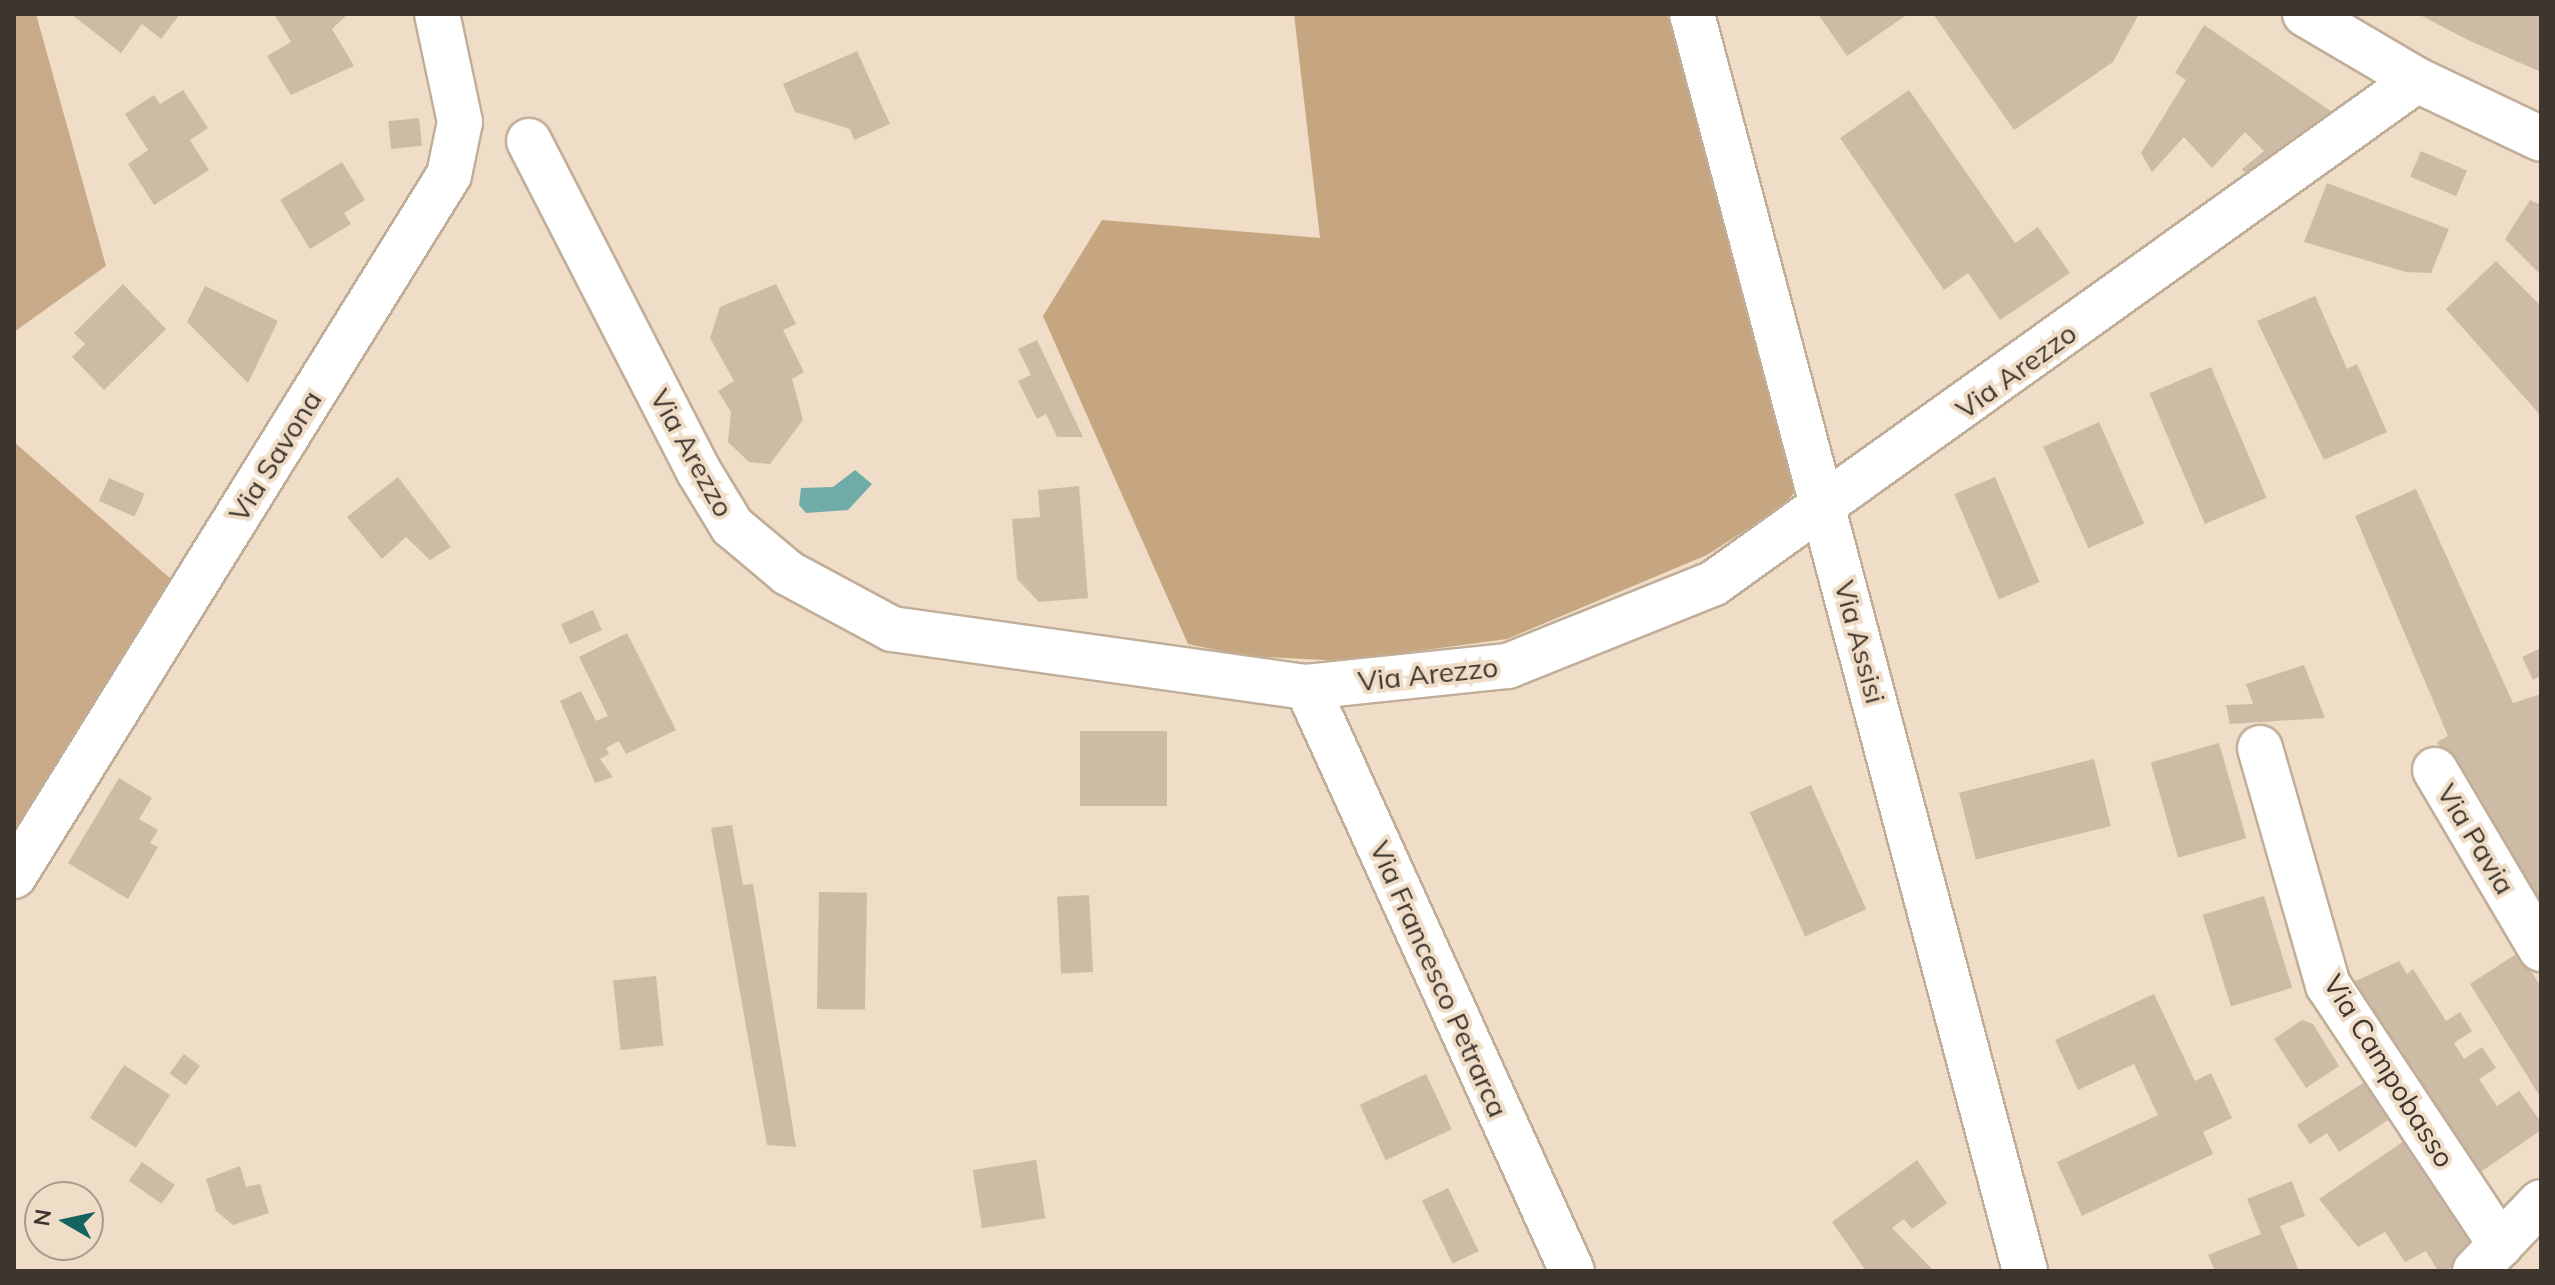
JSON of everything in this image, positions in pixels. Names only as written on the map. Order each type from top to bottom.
[{"type":"street","name":"Via Savona","points":[[14,876],[449,175],[460,122],[437,14]]},
{"type":"street","name":"Via Assisi","points":[[1692,14],[2025,1271]]},
{"type":"street","points":[[2305,14],[2417,80],[2541,139]]},
{"type":"street","name":"Via Arezzo","points":[[529,141],[698,470],[732,526],[788,573],[892,629],[1307,687],[1508,666],[1714,583],[1825,509],[2417,80]]},
{"type":"street","name":"Via Francesco Petrarca","points":[[1307,687],[1572,1271]]},
{"type":"street","name":"Via Campobasso","points":[[2260,748],[2328,985],[2488,1258]]},
{"type":"street","name":"Via Pavia","points":[[2435,770],[2541,949]]},
{"type":"street","points":[[2488,1258],[2541,1202]]},
{"type":"shaded area","points":[[14,14],[36,14],[106,266],[14,332]]},
{"type":"shaded area","points":[[1294,14],[1667,14],[1796,468],[1794,493],[1784,505],[1707,555],[1507,639],[1344,661],[1244,656],[1188,644],[1043,316],[1102,220],[1320,238]]},
{"type":"shaded area","points":[[14,442],[179,586],[14,857]]},
{"type":"water","points":[[855,470],[872,484],[848,510],[806,513],[799,505],[801,488],[833,487]]},
{"type":"building","points":[[71,14],[180,14],[161,39],[142,24],[121,53]]},
{"type":"building","points":[[274,14],[348,14],[332,29],[354,66],[291,95],[267,56],[291,42]]},
{"type":"building","points":[[1818,14],[1908,14],[1847,56]]},
{"type":"building","points":[[1933,14],[2139,14],[2113,62],[2014,130]]},
{"type":"building","points":[[2418,14],[2541,14],[2541,72],[2470,41]]},
{"type":"building","points":[[2204,25],[2341,118],[2251,180],[2242,169],[2264,151],[2245,132],[2212,168],[2184,137],[2152,172],[2141,153],[2186,80],[2175,73]]},
{"type":"building","points":[[857,51],[890,124],[854,140],[850,129],[795,112],[783,84]]},
{"type":"building","points":[[183,90],[208,128],[190,140],[209,170],[154,205],[128,164],[148,150],[125,114],[154,95],[160,104]]},
{"type":"building","points":[[1909,90],[2015,243],[2038,227],[2070,273],[2000,320],[1968,273],[1944,290],[1840,138]]},
{"type":"building","points":[[419,118],[422,146],[391,149],[388,121]]},
{"type":"building","points":[[2421,151],[2467,171],[2456,196],[2410,177]]},
{"type":"building","points":[[342,162],[365,200],[344,213],[351,224],[310,249],[280,200]]},
{"type":"building","points":[[2327,183],[2449,229],[2431,273],[2406,272],[2304,242]]},
{"type":"building","points":[[2530,200],[2541,205],[2541,275],[2505,239]]},
{"type":"building","points":[[2496,261],[2541,306],[2541,416],[2446,309]]},
{"type":"building","points":[[123,284],[166,329],[104,390],[72,357],[85,344],[74,333]]},
{"type":"building","points":[[776,284],[796,324],[783,330],[804,372],[792,379],[803,420],[770,464],[749,462],[728,442],[731,412],[718,391],[734,381],[710,338],[720,307]]},
{"type":"building","points":[[205,286],[278,321],[248,383],[187,322]]},
{"type":"building","points":[[2315,296],[2347,369],[2357,364],[2387,432],[2324,460],[2257,321]]},
{"type":"building","points":[[1037,340],[1083,437],[1057,437],[1046,414],[1037,419],[1018,381],[1031,375],[1018,349]]},
{"type":"building","points":[[2211,367],[2266,498],[2205,524],[2149,393]]},
{"type":"building","points":[[2099,422],[2144,523],[2088,548],[2043,447]]},
{"type":"building","points":[[398,477],[451,547],[430,560],[406,537],[382,559],[347,517]]},
{"type":"building","points":[[1995,477],[2040,582],[1999,599],[1954,494]]},
{"type":"building","points":[[109,478],[145,494],[134,517],[99,501]]},
{"type":"building","points":[[1079,486],[1088,598],[1039,602],[1017,579],[1012,519],[1040,517],[1038,490]]},
{"type":"building","points":[[2416,489],[2513,703],[2541,694],[2541,917],[2437,742],[2448,736],[2355,516]]},
{"type":"building","points":[[593,610],[602,630],[570,644],[561,624]]},
{"type":"building","points":[[627,633],[676,730],[626,754],[619,741],[606,748],[609,754],[600,759],[613,777],[595,783],[560,701],[581,691],[596,721],[608,716],[579,657]]},
{"type":"building","points":[[2541,648],[2541,676],[2533,680],[2522,657]]},
{"type":"building","points":[[2304,665],[2325,718],[2230,724],[2226,705],[2253,704],[2246,684]]},
{"type":"building","points":[[1080,731],[1167,731],[1167,806],[1080,806]]},
{"type":"building","points":[[2219,743],[2246,838],[2178,858],[2151,763]]},
{"type":"building","points":[[2094,759],[2111,826],[1976,860],[1959,793]]},
{"type":"building","points":[[119,778],[152,798],[139,819],[158,830],[150,843],[158,847],[128,899],[68,863]]},
{"type":"building","points":[[1811,785],[1866,909],[1805,936],[1750,812]]},
{"type":"building","points":[[732,825],[743,885],[753,884],[796,1147],[767,1145],[711,828]]},
{"type":"building","points":[[819,892],[867,893],[865,1010],[817,1009]]},
{"type":"building","points":[[1089,895],[1093,972],[1061,974],[1057,897]]},
{"type":"building","points":[[2264,896],[2292,988],[2231,1007],[2203,915]]},
{"type":"building","points":[[2519,952],[2541,987],[2541,1098],[2470,984]]},
{"type":"building","points":[[2399,961],[2407,974],[2413,969],[2446,1021],[2460,1012],[2472,1031],[2454,1043],[2464,1059],[2482,1047],[2496,1068],[2479,1079],[2497,1106],[2519,1091],[2541,1122],[2541,1130],[2475,1176],[2347,985]]},
{"type":"building","points":[[656,976],[663,1046],[621,1050],[613,980]]},
{"type":"building","points":[[2154,994],[2195,1081],[2211,1073],[2232,1118],[2203,1132],[2213,1154],[2082,1216],[2057,1162],[2158,1115],[2134,1064],[2078,1090],[2055,1040]]},
{"type":"building","points":[[2302,1020],[2313,1024],[2339,1066],[2306,1088],[2274,1039]]},
{"type":"building","points":[[184,1054],[200,1066],[186,1085],[170,1073]]},
{"type":"building","points":[[124,1065],[170,1095],[136,1148],[90,1118]]},
{"type":"building","points":[[1426,1074],[1452,1129],[1386,1160],[1360,1105]]},
{"type":"building","points":[[2371,1078],[2396,1115],[2339,1152],[2327,1133],[2310,1144],[2297,1125]]},
{"type":"building","points":[[2410,1137],[2478,1241],[2447,1271],[2438,1271],[2426,1251],[2405,1262],[2385,1232],[2358,1247],[2319,1199]]},
{"type":"building","points":[[1036,1160],[1045,1218],[982,1228],[973,1170]]},
{"type":"building","points":[[1917,1160],[1947,1203],[1912,1229],[1904,1219],[1892,1228],[1934,1271],[1866,1271],[1832,1222]]},
{"type":"building","points":[[142,1162],[175,1185],[162,1204],[129,1181]]},
{"type":"building","points":[[240,1166],[246,1187],[260,1184],[269,1213],[233,1225],[216,1211],[206,1179]]},
{"type":"building","points":[[2292,1181],[2305,1216],[2280,1226],[2299,1271],[2215,1271],[2208,1255],[2261,1234],[2247,1199]]},
{"type":"building","points":[[1448,1188],[1479,1251],[1453,1264],[1422,1201]]}]
